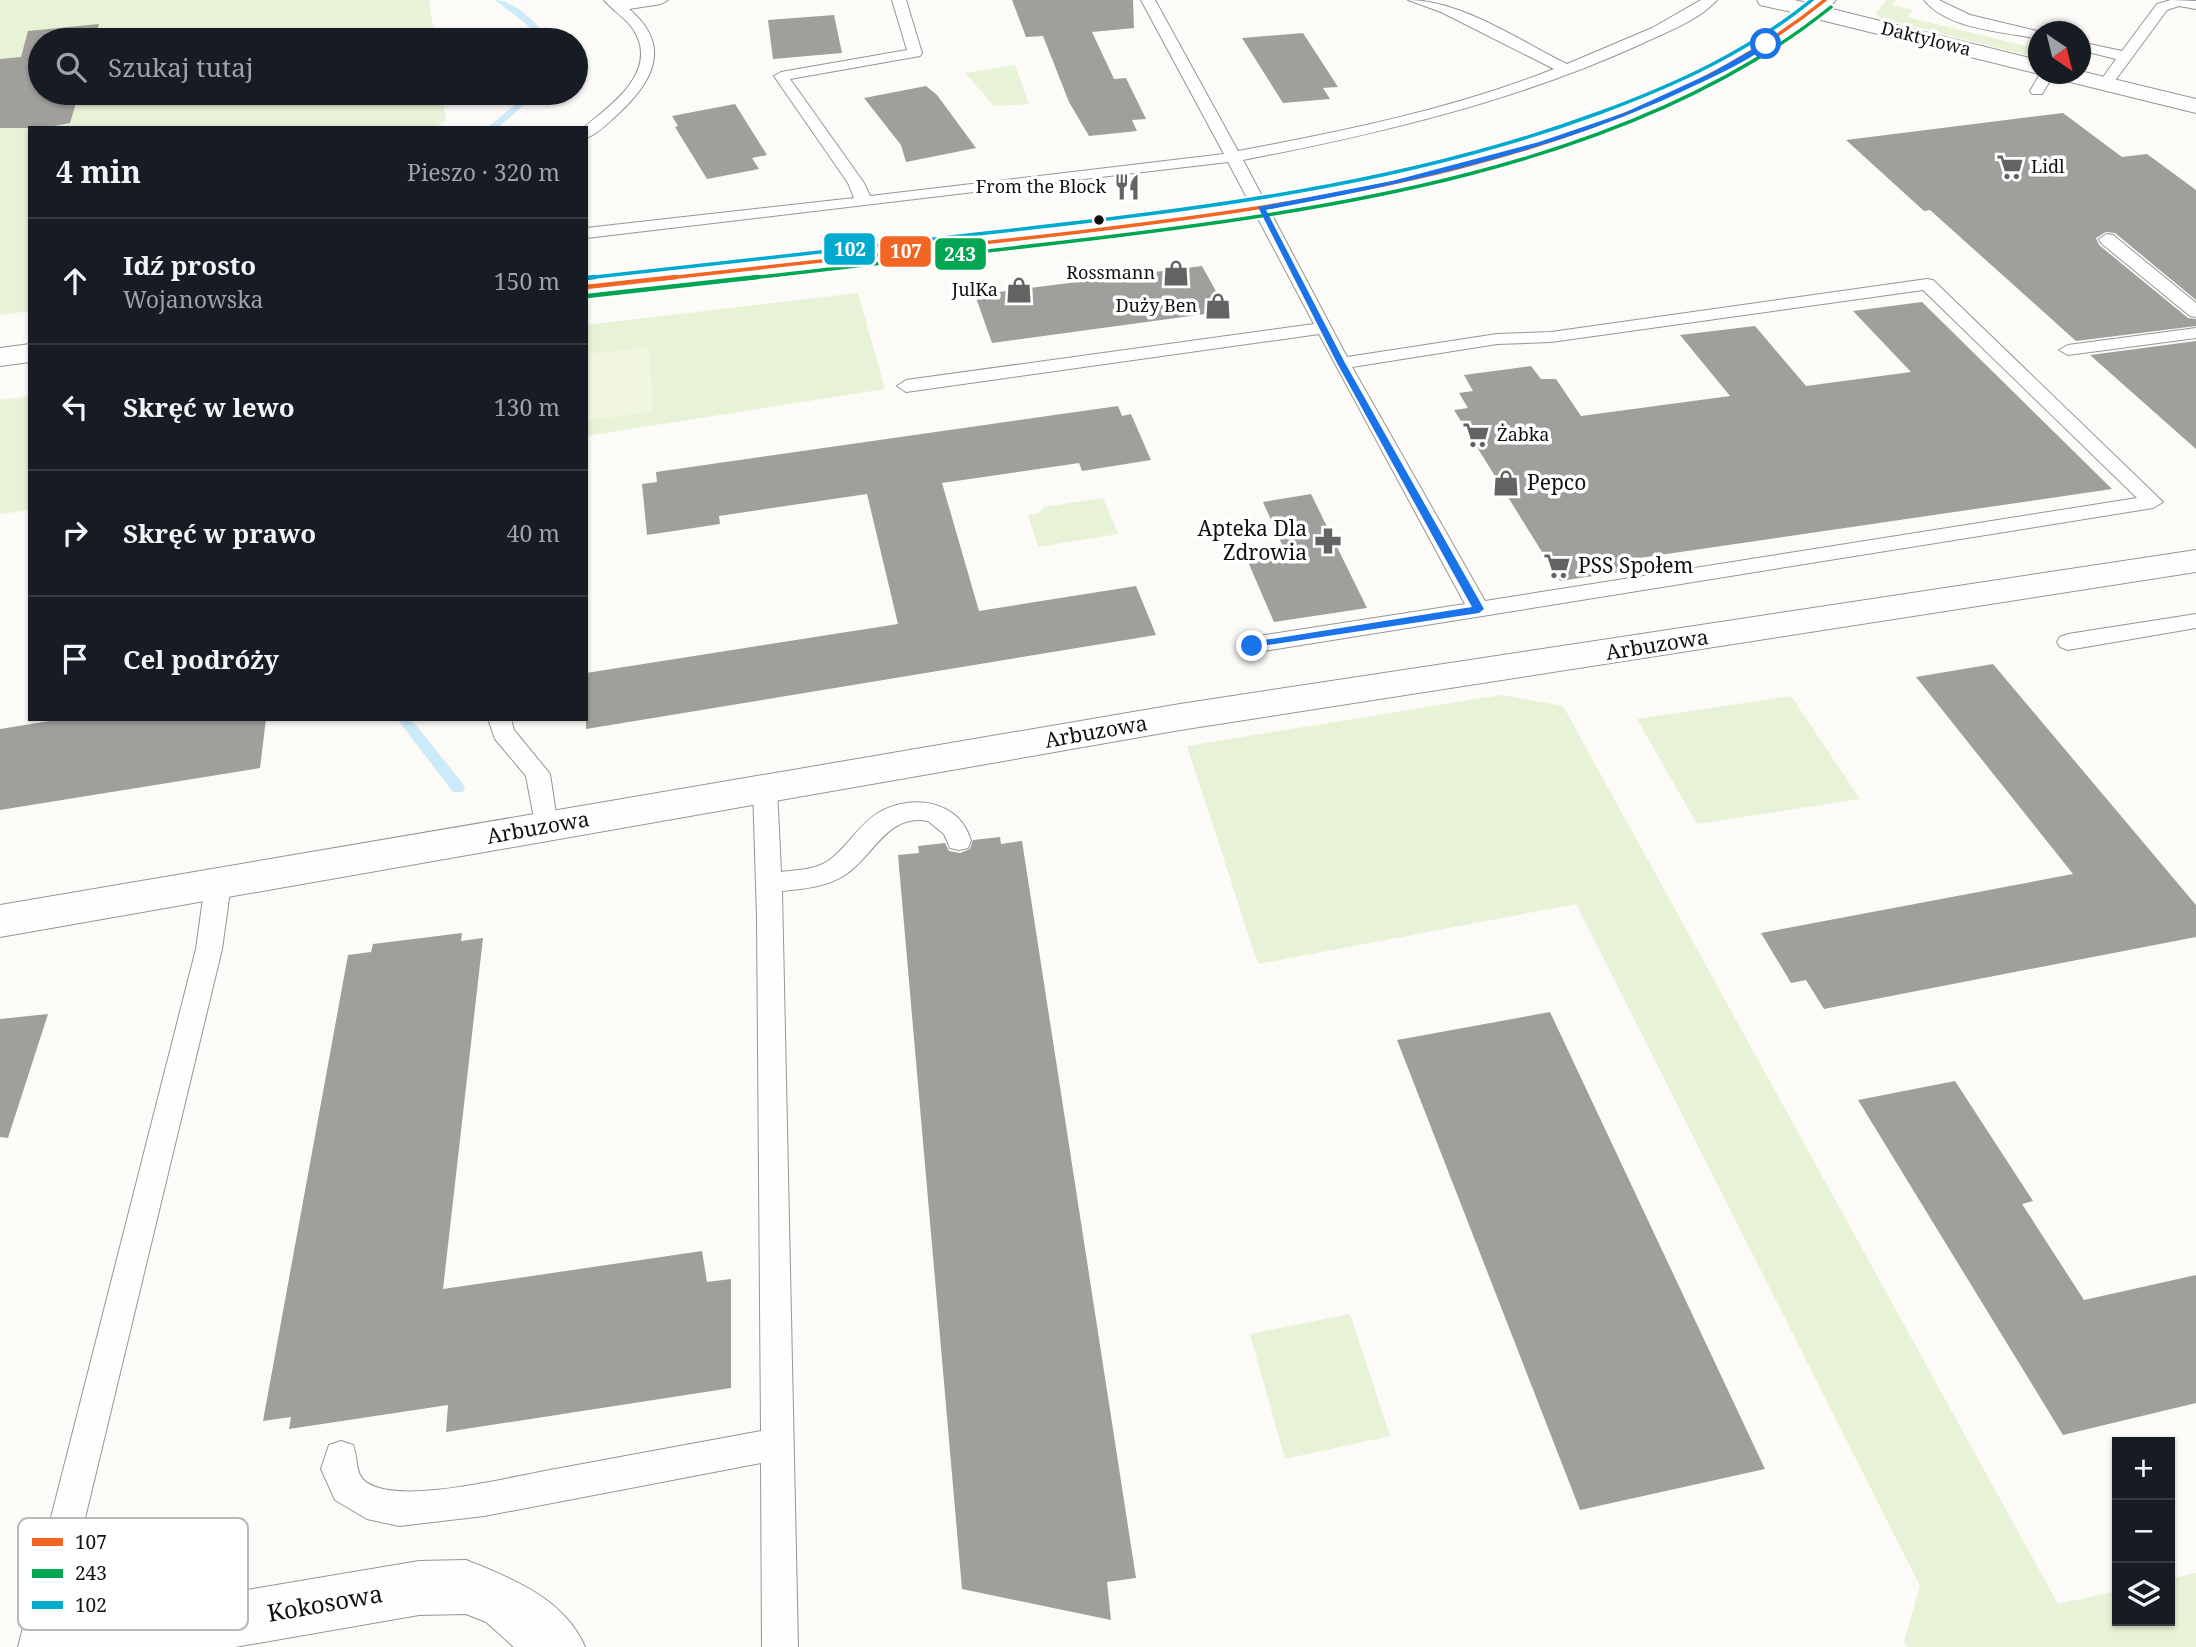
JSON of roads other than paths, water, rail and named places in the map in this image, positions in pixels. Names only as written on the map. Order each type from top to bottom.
[{"type":"street","name":"Daktylowa","points":[[1768,0],[1819,5],[2028,64]]},
{"type":"street","points":[[588,287],[1157,223],[1325,198],[1463,167],[1627,114],[1745,57],[1819,5]]},
{"type":"street","points":[[2091,80],[2196,106]]},
{"type":"street","points":[[0,357],[28,353]]},
{"type":"street","name":"Arbuzowa","points":[[0,921],[1180,717],[2196,561]]},
{"type":"street","name":"Kokosowa","points":[[248,1617],[419,1588],[466,1587],[505,1603],[557,1647]]},
{"type":"street","name":"Kokosowa","points":[[75,1647],[174,1630]]},
{"type":"lane","points":[[615,3],[662,0]]},
{"type":"lane","points":[[864,202],[856,183],[781,76],[915,53],[899,0]]},
{"type":"lane","points":[[1148,0],[1325,328],[1341,363],[1479,609]]},
{"type":"lane","points":[[1415,0],[1446,9],[1567,71]]},
{"type":"lane","points":[[588,233],[1232,157],[1357,133],[1486,98],[1567,71],[1633,42],[1710,0]]},
{"type":"lane","points":[[1931,0],[1937,7],[1959,16],[2028,32]]},
{"type":"lane","points":[[2106,83],[2123,56],[2162,7],[2179,2],[2196,5]]},
{"type":"lane","points":[[588,131],[623,102],[643,79],[650,56],[643,33],[615,3]]},
{"type":"lane","points":[[2091,48],[2123,56]]},
{"type":"lane","points":[[2037,91],[2041,84]]},
{"type":"lane","points":[[2106,239],[2196,312]]},
{"type":"lane","points":[[1252,646],[2153,502],[1927,284],[1551,337],[1497,339],[1341,363]]},
{"type":"lane","points":[[906,386],[1325,328]]},
{"type":"lane","points":[[2068,351],[2196,332]]},
{"type":"lane","points":[[2126,342],[2143,358]]},
{"type":"lane","points":[[2068,642],[2196,621]]},
{"type":"lane","points":[[500,721],[503,733],[538,774],[545,803],[545,827]]},
{"type":"lane","points":[[765,788],[770,883],[780,1647]]},
{"type":"lane","points":[[770,883],[836,869],[859,850],[869,831],[888,817],[902,813],[921,810],[935,814],[957,832],[959,841]]},
{"type":"lane","points":[[68,1518],[209,948],[218,884]]},
{"type":"lane","points":[[341,1457],[338,1469],[347,1488],[367,1502],[399,1509],[484,1499],[777,1444]]},
{"type":"lane","points":[[36,1647],[40,1630]]},
{"type":"waterway","points":[[499,0],[535,28]]},
{"type":"waterway","points":[[493,126],[519,105]]},
{"type":"waterway","points":[[405,721],[458,788]]},
{"type":"place","name":"Lidl","points":[[2010,167]]},
{"type":"place","name":"From the Block","points":[[1127,187]]},
{"type":"place","name":"Rossmann","points":[[1176,273]]},
{"type":"place","name":"JulKa","points":[[1019,290]]},
{"type":"place","name":"Duży Ben","points":[[1218,306]]},
{"type":"place","name":"Żabka","points":[[1476,435]]},
{"type":"place","name":"Pepco","points":[[1506,483]]},
{"type":"place","name":"Apteka Dla Zdrowia","points":[[1328,541]]},
{"type":"place","name":"PSS Społem","points":[[1557,566]]}]
